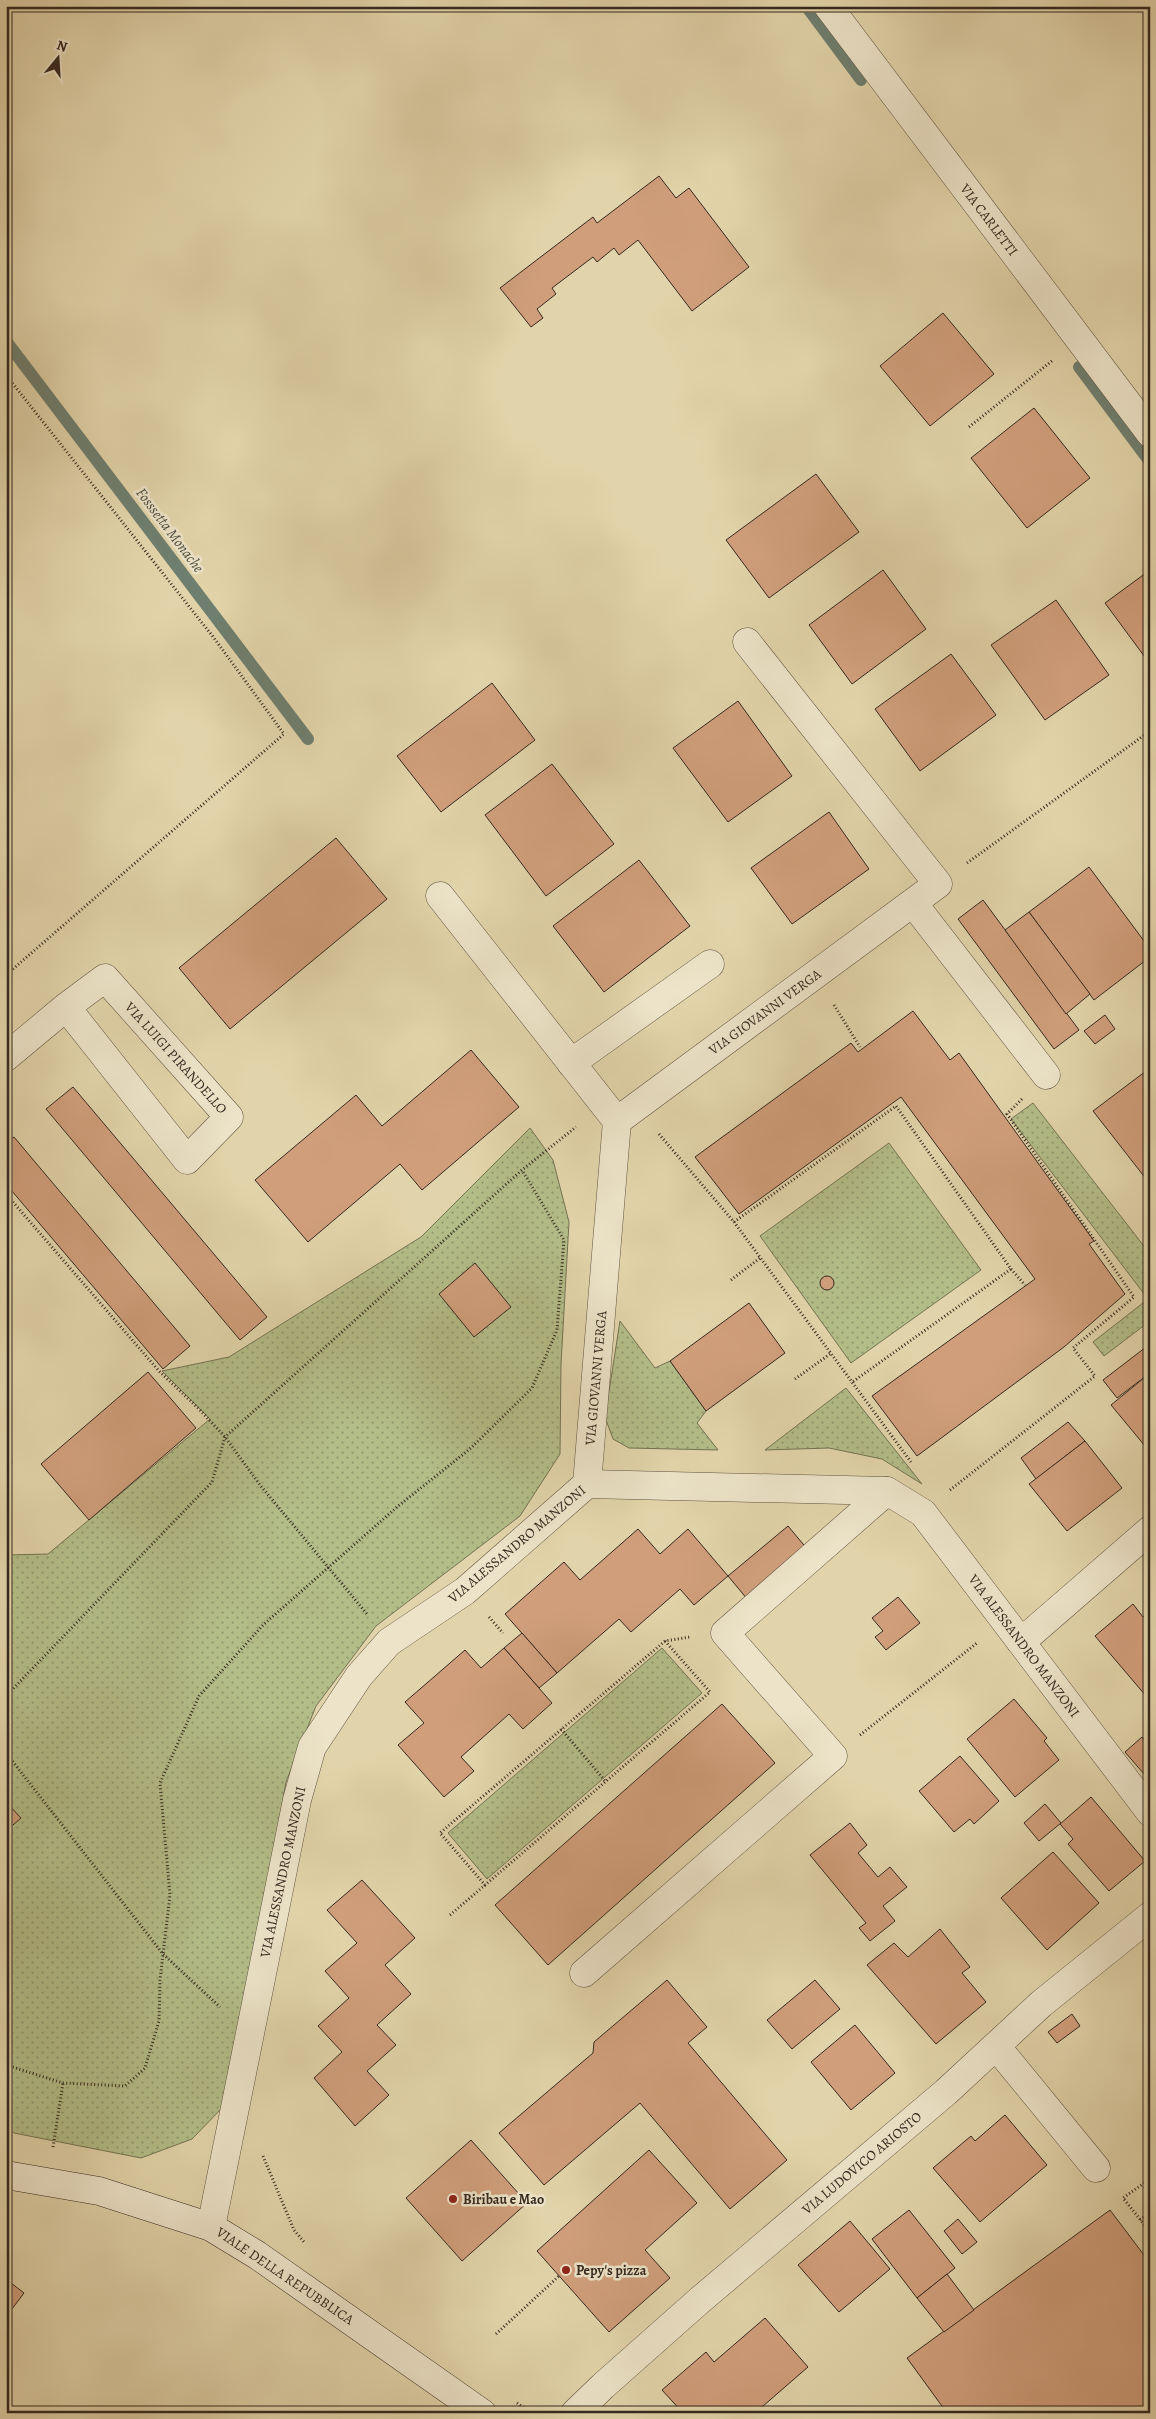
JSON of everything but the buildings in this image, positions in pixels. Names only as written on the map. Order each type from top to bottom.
[{"type":"street","name":"VIA CARLETTI","points":[[828,6],[1150,433]]},
{"type":"street","points":[[747,642],[938,884]]},
{"type":"street","name":"VIA GIOVANNI VERGA","points":[[587,1484],[619,1111],[815,975],[938,884]]},
{"type":"street","points":[[440,896],[571,1063],[619,1111]]},
{"type":"street","points":[[913,903],[1046,1075]]},
{"type":"street","points":[[571,1063],[710,964]]},
{"type":"street","name":"VIA LUIGI PIRANDELLO","points":[[6,1057],[66,1007],[105,978],[229,1117],[187,1160],[66,1007]]},
{"type":"street","name":"VIA ALESSANDRO MANZONI","points":[[211,2227],[297,1800],[312,1747],[359,1676],[389,1642],[465,1591],[587,1484],[887,1491],[923,1513],[1150,1812]]},
{"type":"street","points":[[584,1973],[833,1756],[725,1632],[887,1491]]},
{"type":"street","points":[[1013,1632],[1150,1530]]},
{"type":"street","name":"VIA LUDOVICO ARIOSTO","points":[[575,2413],[685,2313],[946,2092],[1041,2004],[1150,1916]]},
{"type":"street","points":[[996,2046],[1096,2168]]},
{"type":"street","name":"VIALE DELLA REPUBBLICA","points":[[6,2175],[99,2191],[211,2227],[257,2255],[482,2413]]},
{"type":"path","points":[[970,427],[1058,355]]},
{"type":"path","points":[[6,375],[214,638],[284,734],[6,975]]},
{"type":"path","points":[[938,884],[1150,731]]},
{"type":"path","points":[[815,975],[860,1047]]},
{"type":"path","points":[[948,1491],[954,1489],[1095,1376],[1073,1348],[1134,1297],[1007,1114],[1046,1075]]},
{"type":"path","points":[[734,1222],[895,1105],[1011,1269],[1025,1284]]},
{"type":"path","points":[[6,1696],[212,1482],[225,1437],[522,1170],[619,1111],[734,1222],[911,1463]]},
{"type":"path","points":[[6,2065],[62,2083],[125,2086],[144,2068],[159,2021],[163,1954],[170,1895],[160,1783],[199,1696],[263,1626],[397,1507],[470,1448],[532,1388],[557,1330],[564,1240],[522,1170]]},
{"type":"path","points":[[6,1194],[159,1371],[200,1409],[225,1437],[260,1485],[329,1566],[389,1642]]},
{"type":"path","points":[[731,1280],[760,1258]]},
{"type":"path","points":[[851,1383],[1011,1269]]},
{"type":"path","points":[[795,1379],[830,1354]]},
{"type":"path","points":[[485,1885],[440,1833],[665,1641],[725,1632]]},
{"type":"path","points":[[833,1756],[1013,1632]]},
{"type":"path","points":[[450,1915],[710,1692],[665,1641]]},
{"type":"path","points":[[561,1729],[606,1782]]},
{"type":"path","points":[[6,1753],[163,1954],[226,2013]]},
{"type":"path","points":[[52,2154],[62,2083]]},
{"type":"path","points":[[261,2151],[267,2170],[294,2230],[306,2245]]},
{"type":"path","points":[[1150,2179],[1123,2198],[1150,2232]]},
{"type":"path","points":[[1140,2220],[1150,2212]]},
{"type":"path","points":[[496,2334],[559,2276]]},
{"type":"green space","points":[[1033,1103],[1150,1254],[1150,1321],[1104,1356],[1093,1342],[1148,1299],[1011,1119]]},
{"type":"green space","points":[[530,1128],[553,1160],[569,1222],[561,1364],[560,1454],[520,1516],[376,1626],[316,1706],[286,1782],[243,2026],[222,2108],[192,2139],[141,2158],[14,2133],[6,2128],[6,1555],[48,1554],[210,1419],[162,1371],[229,1357],[421,1237]]},
{"type":"green space","points":[[889,1143],[981,1270],[851,1363],[760,1236]]},
{"type":"green space","points":[[620,1321],[655,1368],[670,1361],[706,1411],[697,1423],[718,1450],[629,1448],[613,1439],[605,1417]]},
{"type":"green space","points":[[846,1388],[922,1484],[882,1459],[829,1448],[765,1450]]},
{"type":"green space","points":[[662,1648],[702,1693],[487,1879],[448,1833]]},
{"type":"waterway","points":[[806,6],[861,80]]},
{"type":"waterway","name":"Fosssetta Monache","points":[[6,341],[308,739]]},
{"type":"waterway","points":[[1079,367],[1150,462]]},
{"type":"place","name":"Biribau e Mao","points":[[453,2199]]},
{"type":"place","name":"Pepy's pizza","points":[[566,2270]]}]
